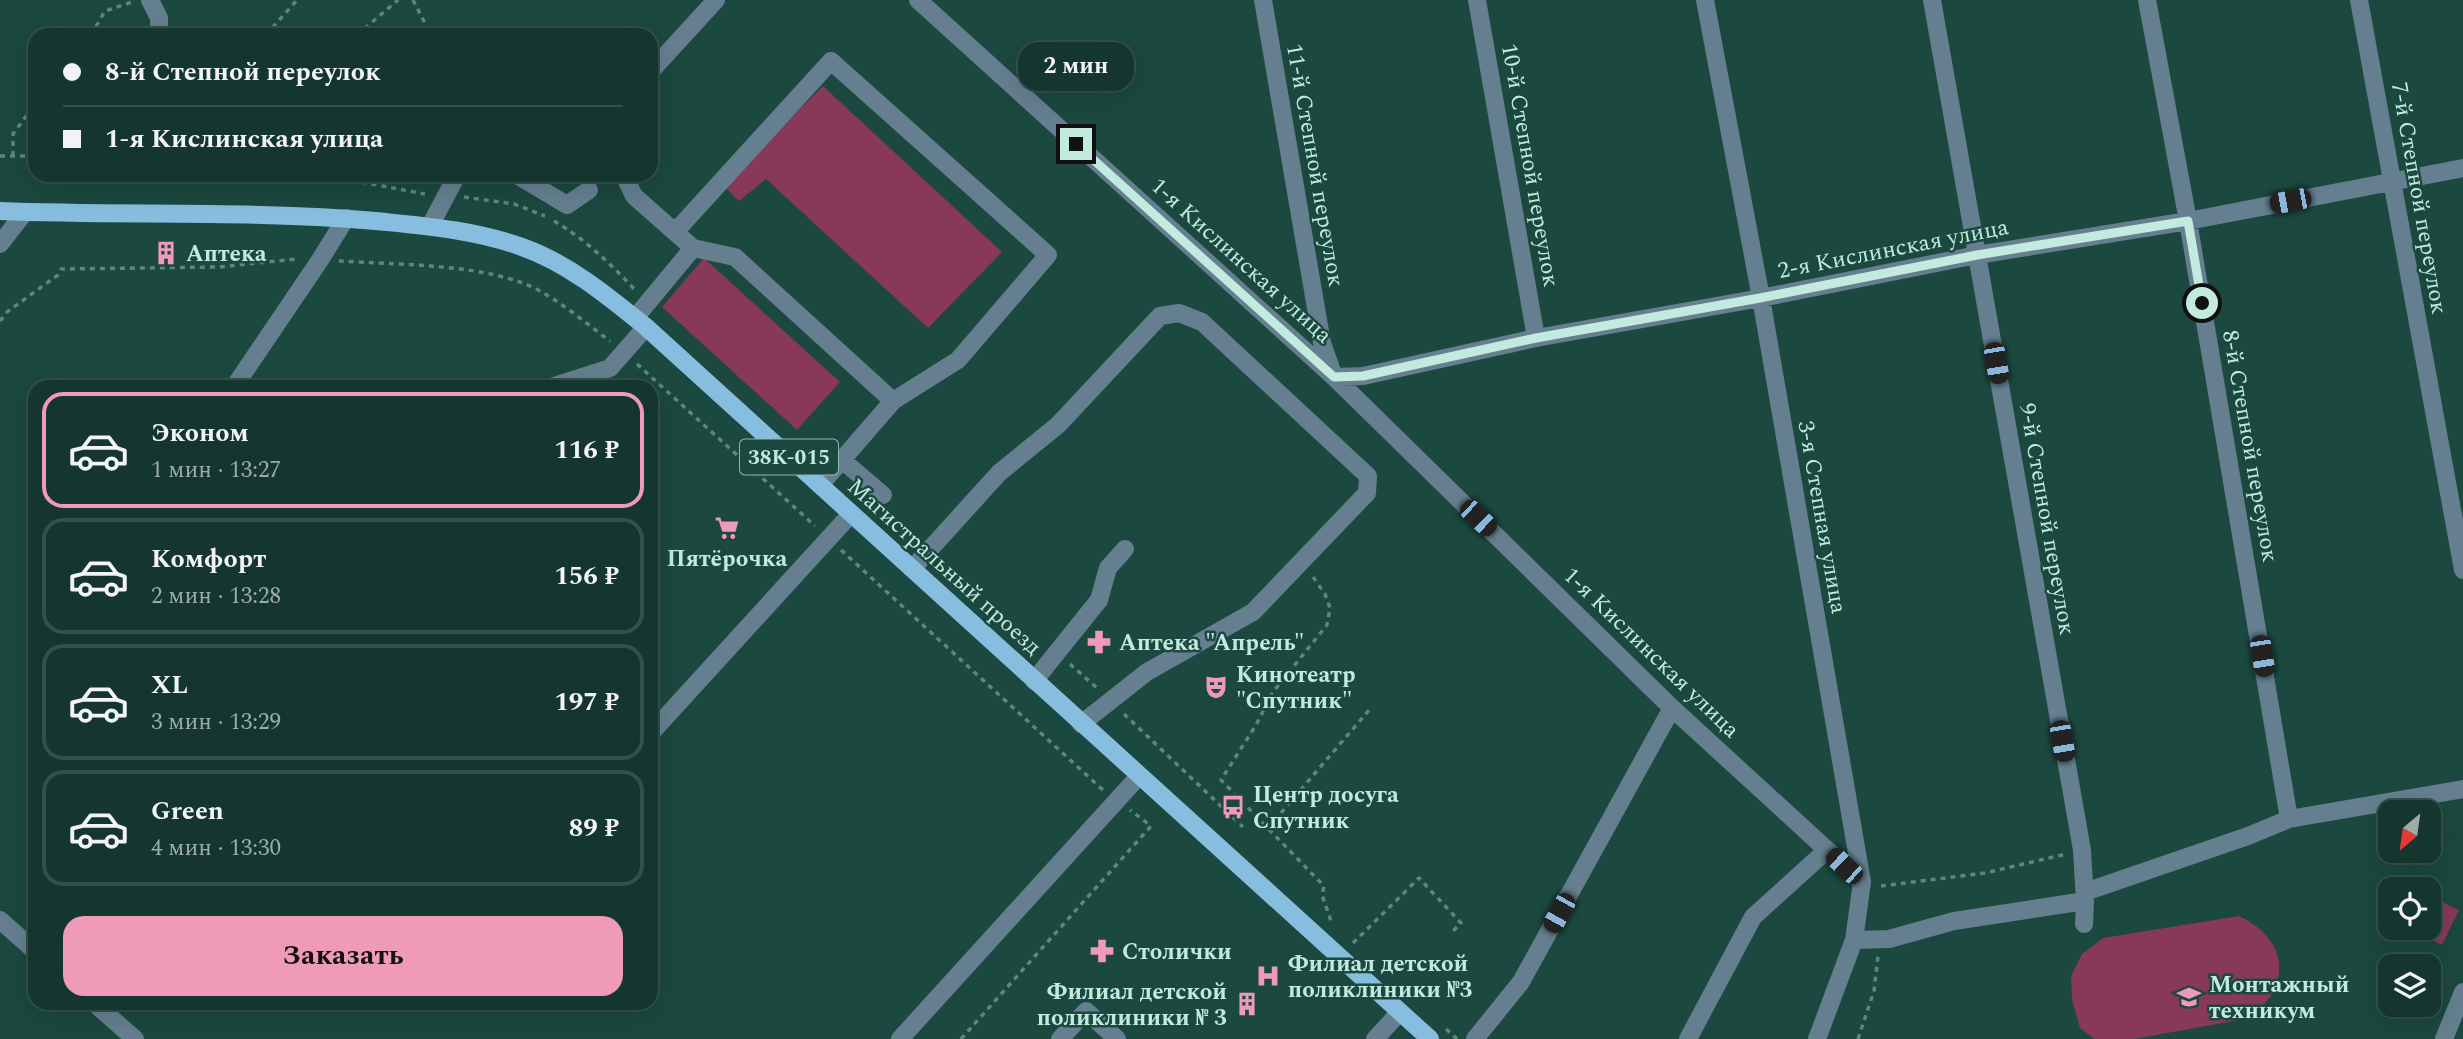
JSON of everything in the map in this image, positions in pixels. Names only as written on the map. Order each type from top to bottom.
[{"type":"main road","name":"Магистральный проезд","points":[[0,212],[346,218],[430,226],[484,236],[524,247],[556,262],[641,322],[1430,1039]]},
{"type":"street","points":[[150,0],[159,18],[159,28]]},
{"type":"street","points":[[658,63],[716,0]]},
{"type":"street","name":"1-я Кислинская улица","points":[[918,0],[1334,377],[1672,708],[1862,882]]},
{"type":"street","name":"11-й Степной переулок","points":[[1263,0],[1322,343],[1334,377]]},
{"type":"street","name":"10-й Степной переулок","points":[[1477,0],[1536,338]]},
{"type":"street","name":"3-я Степная улица","points":[[1705,0],[1862,882],[1854,940],[1817,1039]]},
{"type":"street","name":"9-й Степной переулок","points":[[1932,0],[2082,850],[2084,924]]},
{"type":"street","name":"8-й Степной переулок","points":[[2147,0],[2188,221],[2289,818]]},
{"type":"street","name":"7-й Степной переулок","points":[[2359,0],[2463,570]]},
{"type":"street","points":[[674,232],[831,61],[1048,255],[958,360],[893,401],[820,485]]},
{"type":"street","name":"2-я Кислинская улица","points":[[1334,377],[1363,376],[1536,338],[1760,298],[1977,255],[2188,221],[2463,168]]},
{"type":"street","points":[[430,226],[453,182]]},
{"type":"street","points":[[529,182],[567,205],[589,190]]},
{"type":"street","points":[[628,182],[634,195],[693,248],[735,257],[893,401]]},
{"type":"street","points":[[0,244],[25,212]]},
{"type":"street","points":[[239,380],[346,218]]},
{"type":"street","points":[[573,380],[610,368],[624,352],[641,322],[693,248]]},
{"type":"street","points":[[912,569],[999,473],[1058,425],[1160,316],[1179,313],[1202,322],[1368,476],[1367,493],[1253,612],[1147,672],[1081,723]]},
{"type":"street","points":[[842,460],[883,495]]},
{"type":"street","points":[[658,725],[851,514]]},
{"type":"street","points":[[1034,681],[1099,600],[1108,568],[1125,549]]},
{"type":"street","points":[[1475,1039],[1521,982],[1672,708]]},
{"type":"street","points":[[900,1039],[1139,776]]},
{"type":"street","points":[[1854,940],[1889,939],[1954,921],[2085,896],[2248,836],[2289,818],[2463,789]]},
{"type":"street","points":[[1688,1039],[1753,917],[1827,850]]},
{"type":"street","points":[[0,920],[28,945]]},
{"type":"street","points":[[2444,1039],[2463,992]]},
{"type":"street","points":[[102,1010],[135,1039]]},
{"type":"street","points":[[1060,1039],[1086,1011],[1117,1039]]},
{"type":"street","points":[[1375,1039],[1400,1012]]},
{"type":"path","points":[[95,28],[105,11],[137,0]]},
{"type":"path","points":[[272,28],[297,0]]},
{"type":"path","points":[[365,28],[398,0]]},
{"type":"path","points":[[413,0],[427,28]]},
{"type":"path","points":[[13,156],[13,134],[28,114]]},
{"type":"path","points":[[0,156],[28,156]]},
{"type":"path","points":[[0,321],[7,312],[58,275],[61,269],[219,267],[288,259],[456,270],[507,278],[539,290],[624,352],[655,380]]},
{"type":"path","points":[[658,383],[1094,782],[1151,826],[961,1039]]},
{"type":"path","points":[[1307,570],[1325,594],[1330,608],[1327,625],[1273,692],[1222,780],[1324,886],[1322,895],[1334,929]]},
{"type":"path","points":[[1058,653],[1244,827]]},
{"type":"path","points":[[1268,828],[1370,709]]},
{"type":"path","points":[[1351,944],[1419,878],[1461,923],[1452,932]]},
{"type":"path","points":[[1438,1022],[1457,1039]]},
{"type":"shaded area","points":[[823,86],[1002,252],[928,328],[766,179],[739,201],[723,185]]},
{"type":"shaded area","points":[[704,258],[840,382],[797,430],[662,307]]},
{"type":"shaded area","points":[[2441,902],[2459,910],[2442,945],[2432,940],[2441,940]]},
{"type":"shaded area","points":[[2239,916],[2267,937],[2275,949],[2279,963],[2273,991],[2264,1005],[2250,1018],[2134,1039],[2094,1039],[2080,1028],[2072,1000],[2071,976],[2082,954],[2103,938]]},
{"type":"place","name":"Аптека","points":[[166,253]]},
{"type":"place","name":"Пятёрочка","points":[[727,528]]},
{"type":"place","name":"Аптека \"Апрель\"","points":[[1099,642]]},
{"type":"place","name":"Кинотеатр \"Спутник\"","points":[[1216,687]]},
{"type":"place","name":"Центр досуга Спутник","points":[[1233,807]]},
{"type":"place","name":"Столички","points":[[1102,951]]},
{"type":"place","name":"Филиал детской поликлиники №3","points":[[1268,976]]},
{"type":"place","name":"Монтажный техникум","points":[[2189,997]]},
{"type":"place","name":"Филиал детской поликлиники № 3","points":[[1247,1004]]},
{"type":"route","points":[[1076,144],[1334,377],[1363,376],[1536,338],[1760,298],[1977,255],[2188,221],[2202,303]]}]
